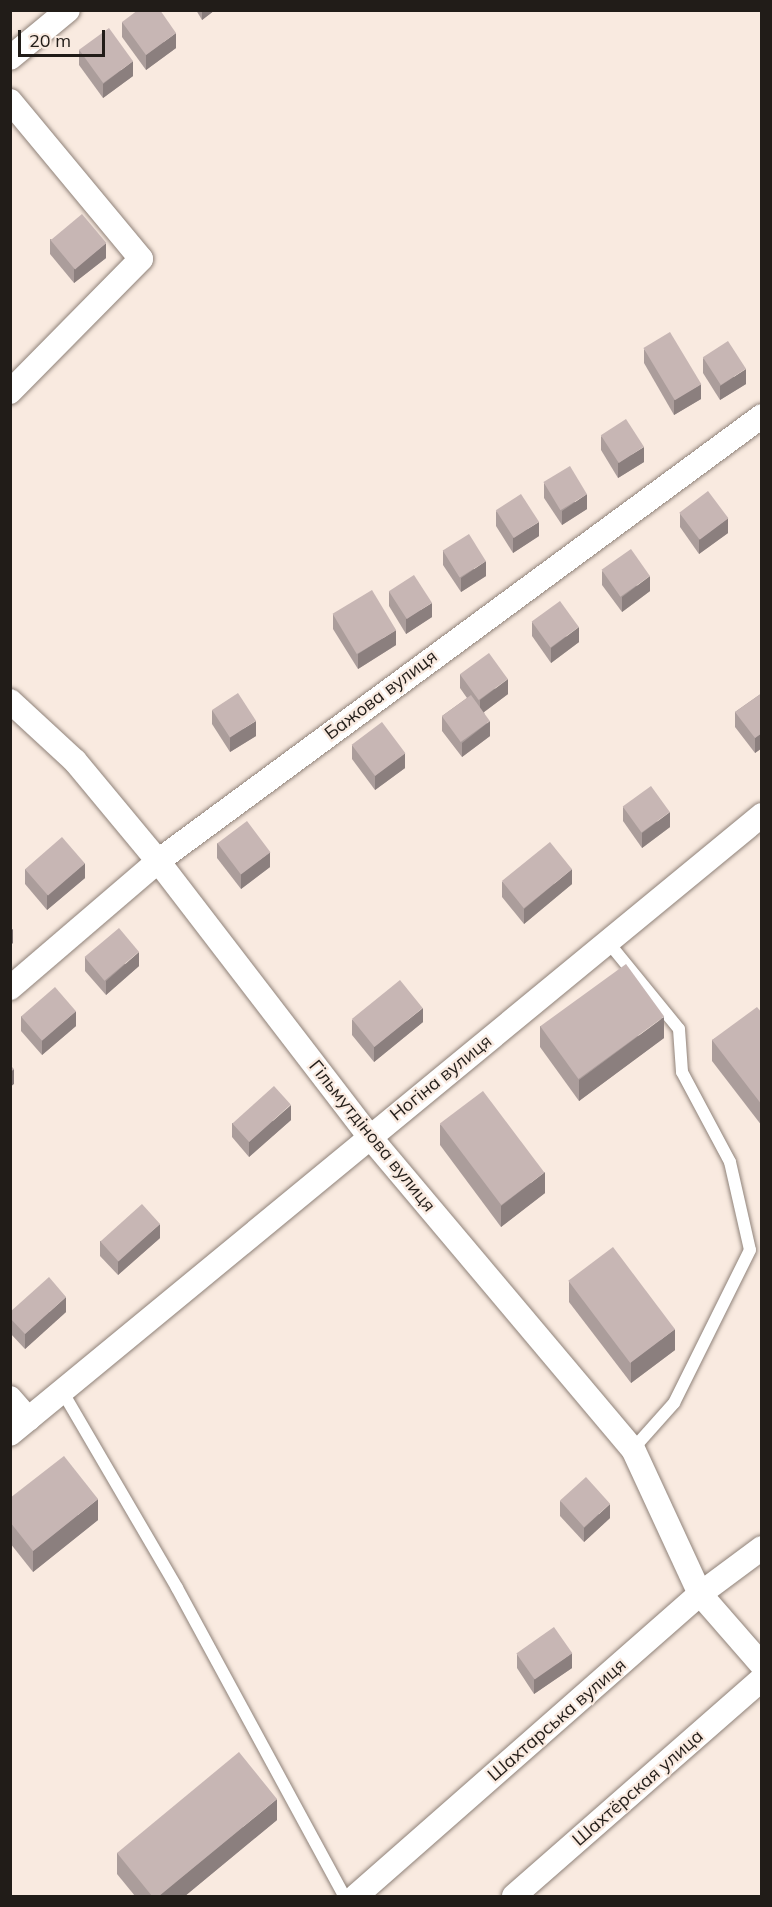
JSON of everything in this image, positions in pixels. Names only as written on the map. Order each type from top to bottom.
[{"type":"street","points":[[10,58],[68,10]]},
{"type":"street","points":[[10,101],[141,259],[10,392]]},
{"type":"street","name":"Бажова вулиця","points":[[10,988],[158,861],[762,416]]},
{"type":"street","name":"Гільмутдінова вулиця","points":[[10,701],[75,761],[158,861],[369,1136],[633,1449],[700,1594],[762,1665]]},
{"type":"street","name":"Ногіна вулиця","points":[[19,1426],[762,815]]},
{"type":"street","points":[[10,1398],[19,1426]]},
{"type":"street","name":"Шахтарська вулиця","points":[[357,1896],[700,1594],[762,1548]]},
{"type":"street","name":"Шахтёрская улица","points":[[514,1896],[762,1679]]},
{"type":"lane","points":[[608,942],[679,1029],[682,1072],[730,1162],[750,1250],[674,1403],[633,1449]]},
{"type":"lane","points":[[62,1391],[177,1588],[344,1896]]},
{"type":"building","points":[[138,10],[160,10],[176,33],[146,55],[122,22]]},
{"type":"building","points":[[109,28],[133,61],[103,83],[79,50]]},
{"type":"building","points":[[82,214],[106,243],[75,269],[51,240]]},
{"type":"building","points":[[670,332],[701,384],[675,400],[643,348]]},
{"type":"building","points":[[728,341],[746,369],[721,385],[703,357]]},
{"type":"building","points":[[626,419],[644,447],[619,463],[601,435]]},
{"type":"building","points":[[570,466],[587,494],[560,510],[543,482]]},
{"type":"building","points":[[708,491],[728,518],[700,540],[679,513]]},
{"type":"building","points":[[521,494],[539,522],[514,538],[496,510]]},
{"type":"building","points":[[469,534],[486,561],[460,578],[443,550]]},
{"type":"building","points":[[631,549],[650,576],[620,597],[602,570]]},
{"type":"building","points":[[414,575],[432,603],[407,619],[389,591]]},
{"type":"building","points":[[372,590],[396,630],[357,654],[333,614]]},
{"type":"building","points":[[560,601],[579,627],[550,647],[532,622]]},
{"type":"building","points":[[489,653],[508,679],[479,700],[460,674]]},
{"type":"building","points":[[238,693],[256,721],[230,738],[212,710]]},
{"type":"building","points":[[762,693],[762,733],[755,738],[735,712]]},
{"type":"building","points":[[471,695],[490,721],[461,742],[442,716]]},
{"type":"building","points":[[382,722],[405,753],[375,776],[352,745]]},
{"type":"building","points":[[651,786],[670,812],[641,832],[623,807]]},
{"type":"building","points":[[247,821],[270,852],[241,874],[217,843]]},
{"type":"building","points":[[62,837],[85,863],[48,896],[25,869]]},
{"type":"building","points":[[550,842],[572,869],[524,908],[502,881]]},
{"type":"building","points":[[119,928],[139,952],[104,981],[85,957]]},
{"type":"building","points":[[626,964],[664,1017],[578,1079],[540,1026]]},
{"type":"building","points":[[400,980],[423,1008],[374,1047],[352,1019]]},
{"type":"building","points":[[55,987],[76,1011],[42,1041],[21,1017]]},
{"type":"building","points":[[757,1007],[762,1013],[762,1105],[712,1040]]},
{"type":"building","points":[[274,1086],[291,1105],[249,1142],[232,1123]]},
{"type":"building","points":[[483,1091],[544,1172],[501,1205],[440,1123]]},
{"type":"building","points":[[142,1204],[160,1224],[118,1262],[100,1241]]},
{"type":"building","points":[[613,1247],[675,1329],[630,1363],[568,1281]]},
{"type":"building","points":[[49,1277],[66,1297],[25,1334],[10,1318],[10,1312]]},
{"type":"building","points":[[64,1456],[98,1499],[33,1551],[10,1522],[10,1498]]},
{"type":"building","points":[[586,1477],[610,1504],[584,1527],[560,1500]]},
{"type":"building","points":[[554,1627],[572,1653],[535,1680],[516,1653]]},
{"type":"building","points":[[239,1752],[277,1799],[159,1896],[152,1896],[117,1853]]}]
